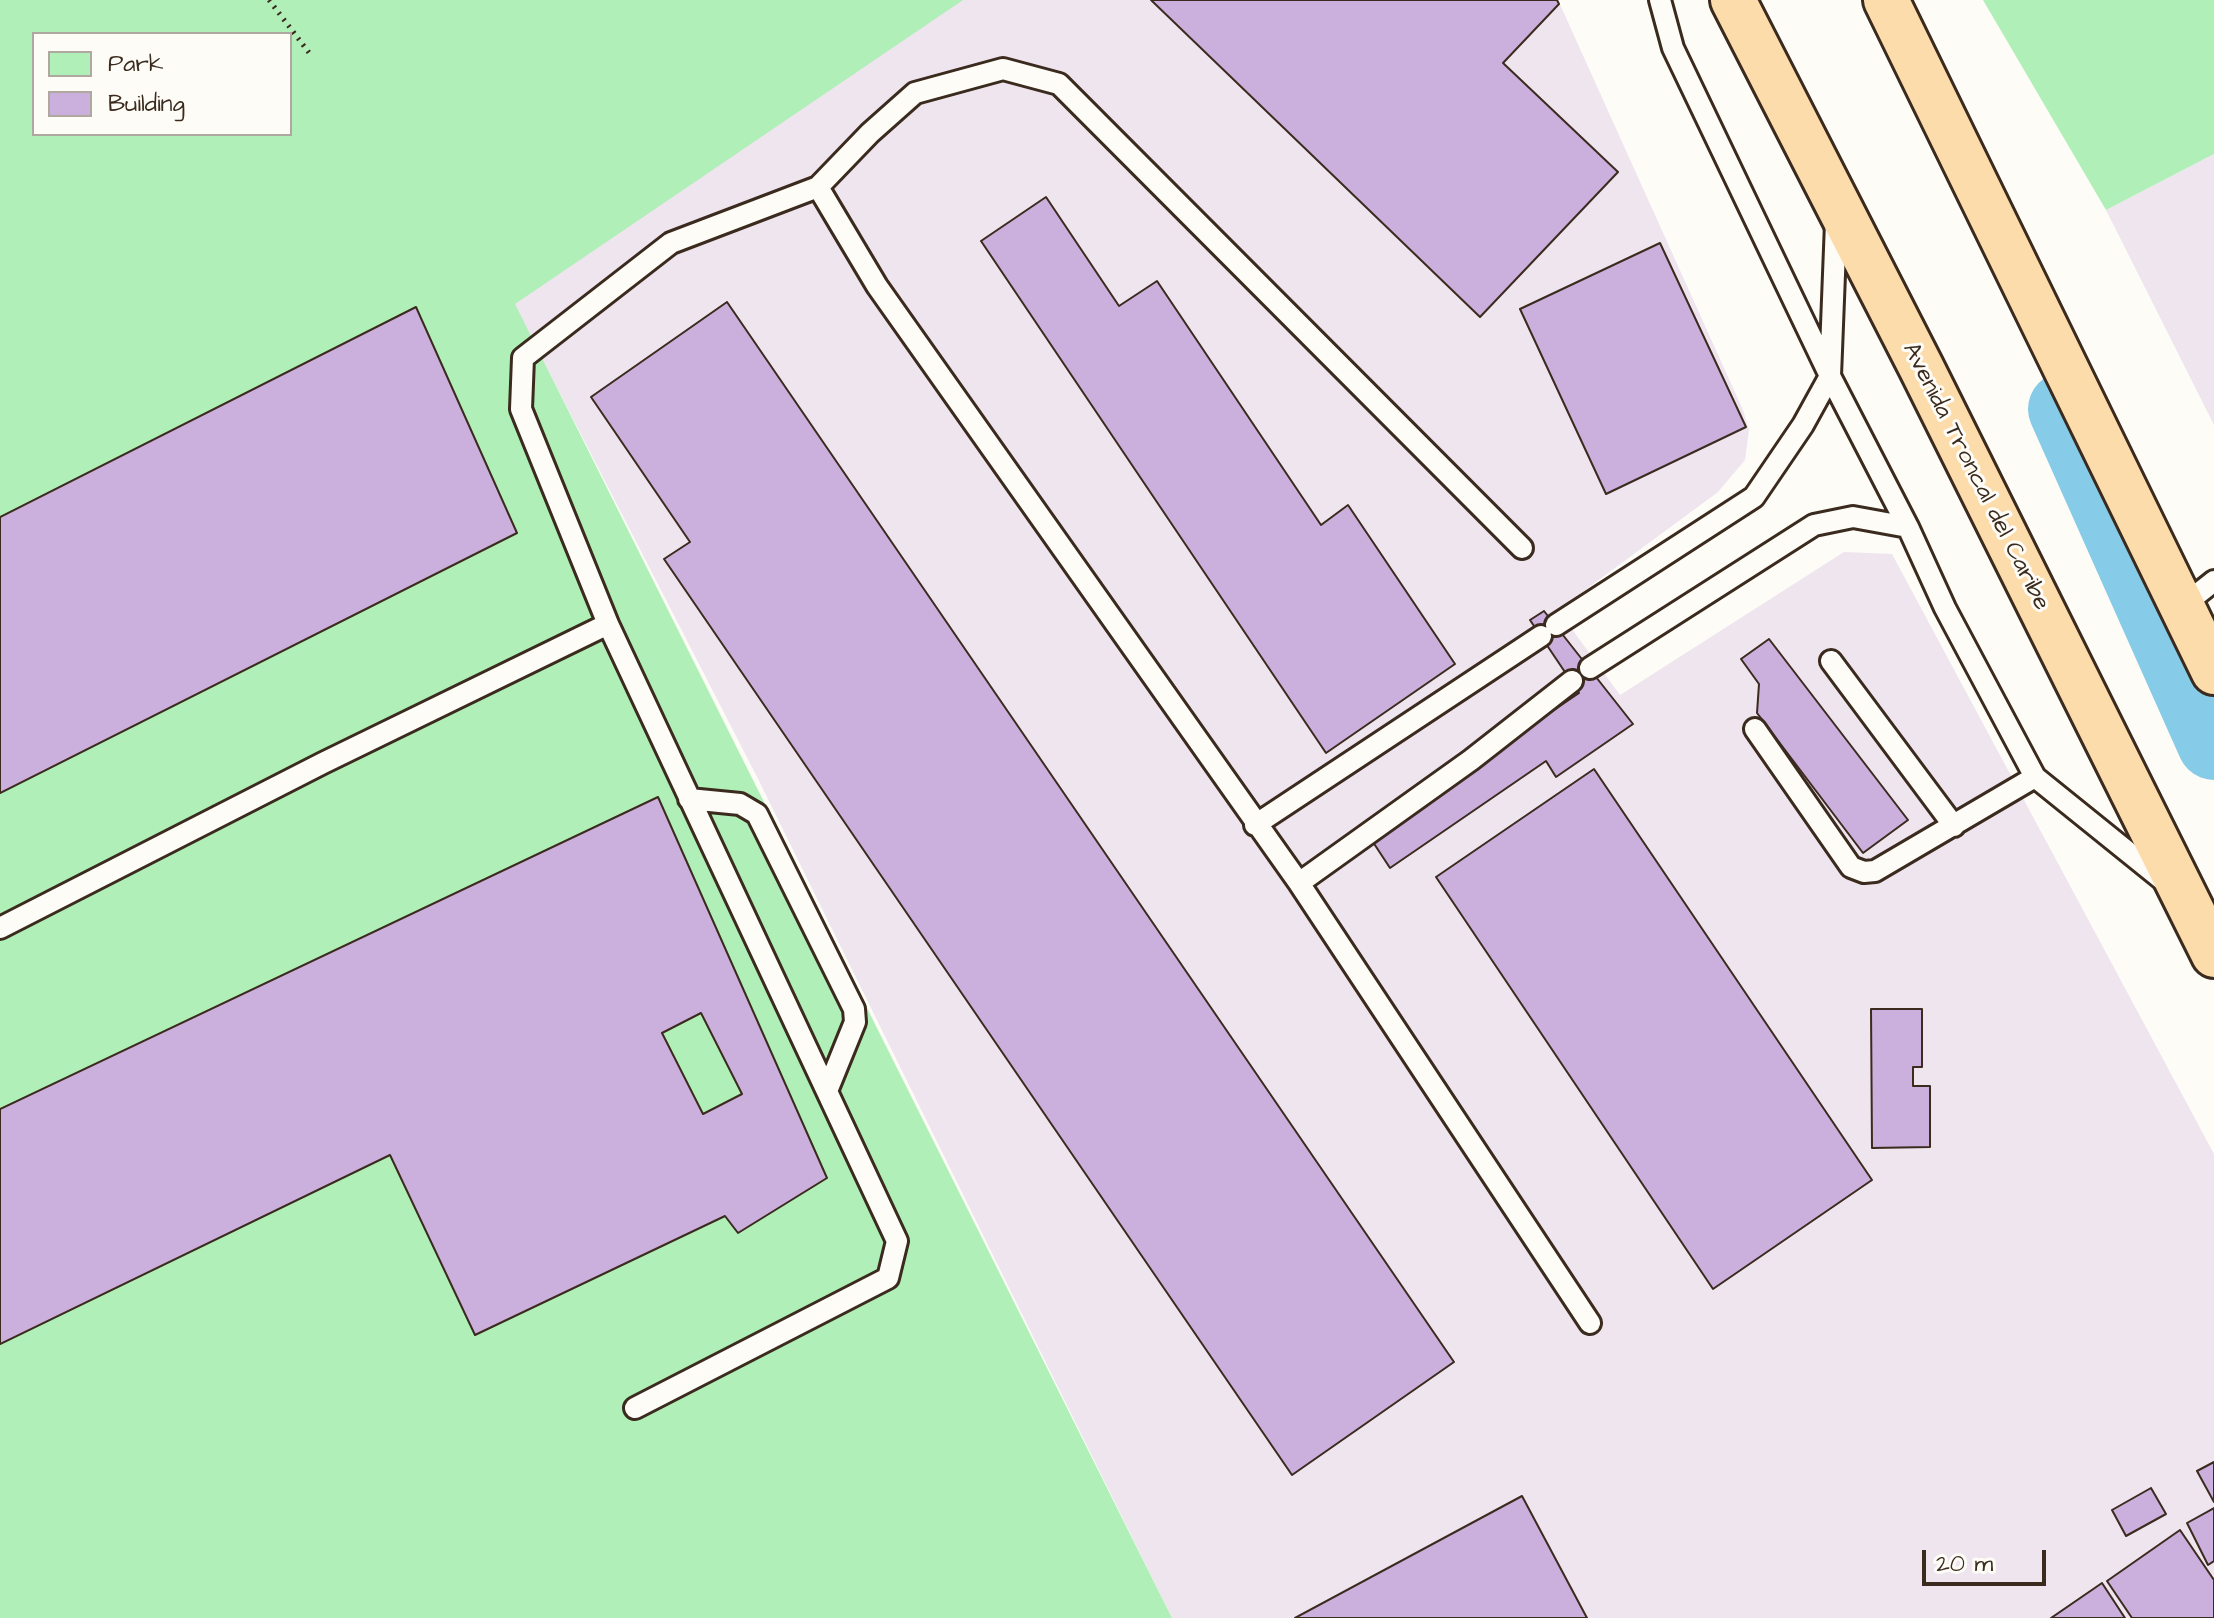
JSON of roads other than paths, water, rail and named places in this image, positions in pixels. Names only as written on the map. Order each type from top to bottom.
[{"type":"highway","name":"Avenida Troncal del Caribe","points":[[1733,0],[2214,955]]},
{"type":"highway","points":[[1886,0],[2180,608],[2214,672]]},
{"type":"lane","points":[[1660,0],[1673,48],[1830,376],[1908,527],[1945,608],[2035,777],[2099,825],[2185,899]]},
{"type":"lane","points":[[635,1408],[888,1278],[897,1241],[608,624],[521,409],[523,358],[671,243],[818,187],[870,133],[915,93],[1003,69],[1059,84],[1522,548]]},
{"type":"lane","points":[[818,187],[877,286],[1255,825],[1299,883],[1590,1323]]},
{"type":"lane","points":[[1255,825],[1754,497],[1803,425],[1830,376],[1836,205]]},
{"type":"lane","points":[[1590,668],[1814,525],[1853,517],[1908,527]]},
{"type":"lane","points":[[2180,608],[2214,581]]},
{"type":"lane","points":[[0,928],[323,763],[608,624]]},
{"type":"lane","points":[[1831,661],[1954,826]]},
{"type":"lane","points":[[1299,883],[1471,760],[1572,681]]},
{"type":"lane","points":[[1755,729],[1851,867],[1875,871],[2035,777]]},
{"type":"lane","points":[[689,799],[740,804],[757,814],[854,1009],[855,1022],[827,1091]]},
{"type":"waterway","points":[[2065,409],[2214,743]]}]
